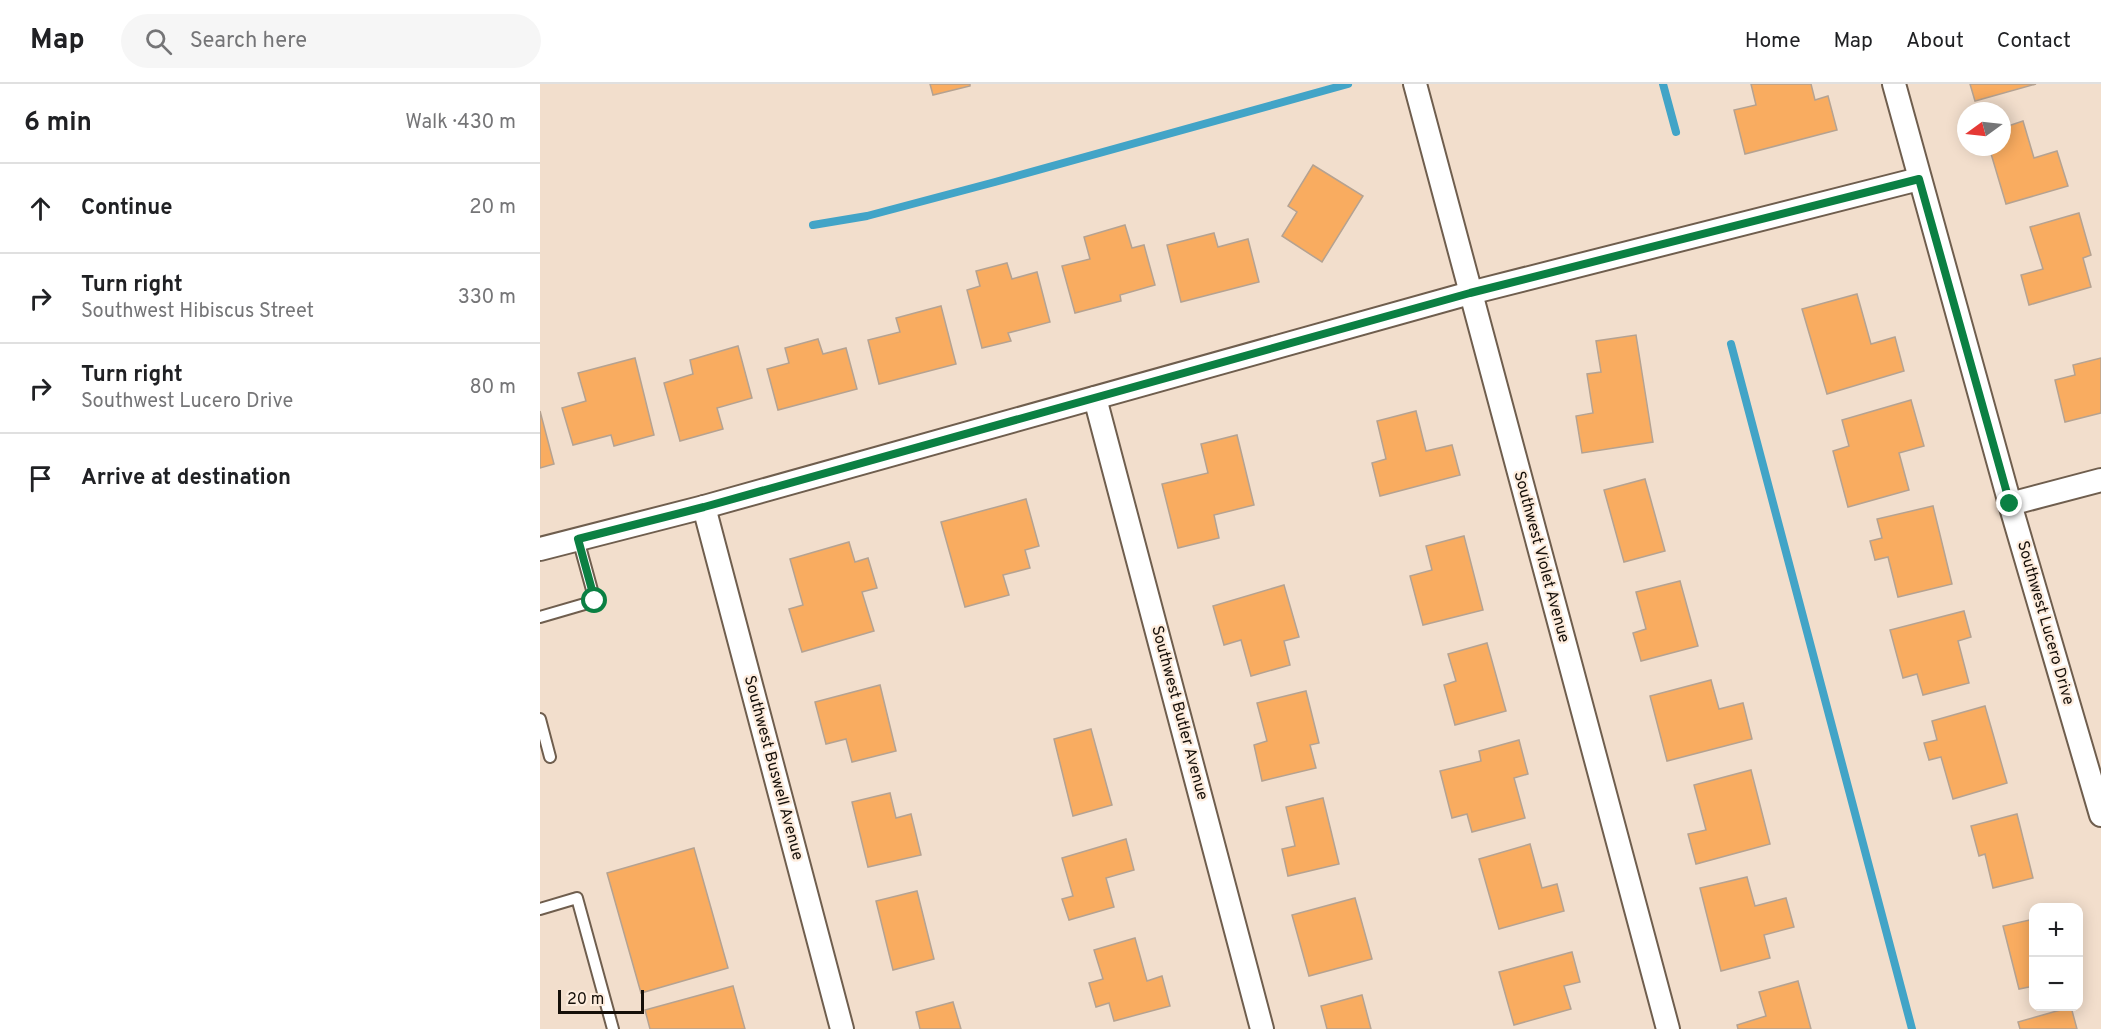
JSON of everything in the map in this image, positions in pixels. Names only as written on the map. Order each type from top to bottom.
[{"type":"street","name":"Southwest Violet Avenue","points":[[1415,84],[1668,1029]]},
{"type":"street","name":"Southwest Lucero Drive","points":[[1894,84],[2010,504],[2101,814]]},
{"type":"street","points":[[540,549],[704,507],[1470,293],[1919,179]]},
{"type":"street","name":"Southwest Butler Avenue","points":[[1095,398],[1262,1029]]},
{"type":"street","points":[[2010,504],[2101,480]]},
{"type":"street","name":"Southwest Buswell Avenue","points":[[704,507],[842,1029]]},
{"type":"lane","points":[[540,617],[595,601],[578,539]]},
{"type":"lane","points":[[540,719],[550,757]]},
{"type":"lane","points":[[540,909],[577,898],[613,1029]]},
{"type":"building","points":[[930,84],[970,84],[970,86],[933,95]]},
{"type":"building","points":[[1751,84],[1811,84],[1815,100],[1828,96],[1837,130],[1745,154],[1734,110],[1756,105]]},
{"type":"building","points":[[1970,84],[2036,84],[1975,101]]},
{"type":"building","points":[[2023,121],[2034,158],[2057,151],[2068,186],[2006,204],[1992,156],[2011,156],[2011,125]]},
{"type":"building","points":[[1313,165],[1363,196],[1322,262],[1282,236],[1297,212],[1288,206]]},
{"type":"building","points":[[2079,213],[2091,255],[2083,258],[2091,287],[2029,305],[2021,275],[2043,269],[2030,227]]},
{"type":"building","points":[[1125,225],[1132,248],[1144,245],[1155,285],[1120,295],[1121,301],[1075,313],[1062,266],[1090,259],[1084,237]]},
{"type":"building","points":[[1214,233],[1218,247],[1248,239],[1259,282],[1181,302],[1167,245]]},
{"type":"building","points":[[1007,263],[1012,279],[1037,272],[1050,322],[1008,333],[1011,341],[982,348],[967,290],[980,286],[976,271]]},
{"type":"building","points":[[1857,294],[1871,344],[1895,337],[1904,371],[1827,394],[1802,309]]},
{"type":"building","points":[[941,306],[956,364],[879,384],[868,340],[900,332],[896,318]]},
{"type":"building","points":[[1636,335],[1653,442],[1582,453],[1576,416],[1593,413],[1587,374],[1601,372],[1596,341]]},
{"type":"building","points":[[818,339],[823,354],[846,348],[857,389],[778,410],[767,369],[789,363],[785,348]]},
{"type":"building","points":[[738,346],[752,398],[717,408],[723,429],[680,441],[664,383],[693,374],[690,360]]},
{"type":"building","points":[[635,358],[654,435],[614,446],[611,435],[573,445],[562,408],[586,401],[578,373]]},
{"type":"building","points":[[2101,358],[2101,413],[2065,422],[2055,380],[2075,375],[2073,365]]},
{"type":"building","points":[[1911,400],[1924,446],[1899,453],[1909,490],[1848,507],[1833,451],[1849,446],[1842,420]]},
{"type":"building","points":[[540,411],[554,464],[540,468]]},
{"type":"building","points":[[1416,411],[1426,451],[1452,445],[1460,475],[1380,496],[1372,463],[1386,459],[1377,421]]},
{"type":"building","points":[[1237,435],[1254,505],[1214,515],[1219,538],[1178,548],[1162,484],[1208,473],[1201,444]]},
{"type":"building","points":[[1645,479],[1665,551],[1624,562],[1604,490]]},
{"type":"building","points":[[1026,499],[1039,546],[1025,550],[1030,568],[1003,575],[1009,595],[965,607],[941,522]]},
{"type":"building","points":[[1933,506],[1952,584],[1898,597],[1888,557],[1875,560],[1870,541],[1882,538],[1877,519]]},
{"type":"building","points":[[1464,536],[1483,610],[1423,625],[1410,576],[1432,570],[1426,546]]},
{"type":"building","points":[[849,542],[855,562],[868,558],[877,588],[862,592],[874,631],[802,652],[789,609],[803,605],[790,559]]},
{"type":"building","points":[[1680,581],[1698,646],[1641,661],[1633,633],[1646,629],[1636,592]]},
{"type":"building","points":[[1284,585],[1299,637],[1284,641],[1290,665],[1251,676],[1241,640],[1224,645],[1213,606]]},
{"type":"building","points":[[1964,611],[1971,637],[1958,641],[1969,683],[1923,695],[1917,674],[1903,678],[1890,630]]},
{"type":"building","points":[[1487,643],[1506,711],[1455,725],[1444,685],[1456,681],[1448,654]]},
{"type":"building","points":[[1711,680],[1719,709],[1743,703],[1752,739],[1667,761],[1650,696]]},
{"type":"building","points":[[880,685],[896,751],[852,762],[846,739],[826,744],[815,702]]},
{"type":"building","points":[[1306,691],[1319,743],[1310,745],[1316,768],[1262,781],[1254,745],[1267,741],[1257,703]]},
{"type":"building","points":[[1985,706],[2007,783],[1953,799],[1941,757],[1929,760],[1924,743],[1937,740],[1932,721]]},
{"type":"building","points":[[1091,729],[1112,805],[1073,816],[1054,739]]},
{"type":"building","points":[[1519,740],[1528,774],[1514,778],[1525,818],[1472,832],[1467,814],[1452,818],[1440,771],[1481,761],[1479,751]]},
{"type":"building","points":[[1751,770],[1770,844],[1696,864],[1688,834],[1706,830],[1694,785]]},
{"type":"building","points":[[890,793],[896,818],[911,814],[921,855],[868,867],[852,802]]},
{"type":"building","points":[[1323,798],[1339,864],[1288,876],[1282,849],[1295,846],[1286,807]]},
{"type":"building","points":[[2017,814],[2033,878],[1993,888],[1985,854],[1979,856],[1971,826]]},
{"type":"building","points":[[1126,839],[1134,870],[1106,878],[1114,907],[1069,920],[1062,899],[1073,896],[1062,858]]},
{"type":"building","points":[[1530,844],[1542,888],[1557,884],[1564,911],[1499,929],[1479,859]]},
{"type":"building","points":[[694,848],[728,968],[641,993],[607,873]]},
{"type":"building","points":[[1747,877],[1755,906],[1786,898],[1794,927],[1764,935],[1770,958],[1721,971],[1700,888]]},
{"type":"building","points":[[917,891],[934,959],[893,970],[876,901]]},
{"type":"building","points":[[1355,898],[1372,959],[1309,976],[1292,915]]},
{"type":"building","points":[[2029,920],[2029,987],[2019,989],[2003,926]]},
{"type":"building","points":[[1135,938],[1147,981],[1162,976],[1170,1006],[1114,1021],[1109,1003],[1096,1007],[1089,983],[1103,979],[1094,950]]},
{"type":"building","points":[[1572,952],[1580,982],[1564,986],[1571,1009],[1514,1025],[1499,972]]},
{"type":"building","points":[[1798,981],[1811,1029],[1738,1029],[1737,1025],[1766,1016],[1759,992]]},
{"type":"building","points":[[733,986],[745,1029],[650,1029],[645,1010]]},
{"type":"building","points":[[1362,995],[1371,1029],[1327,1029],[1321,1006]]},
{"type":"building","points":[[953,1002],[961,1029],[920,1029],[916,1012]]},
{"type":"building","points":[[2057,1011],[2072,1011],[2077,1029],[2020,1029],[2018,1022]]},
{"type":"waterway","points":[[813,225],[867,216],[1348,84]]},
{"type":"waterway","points":[[1663,84],[1676,132]]},
{"type":"waterway","points":[[1731,344],[1912,1029]]},
{"type":"route","points":[[595,601],[578,539],[704,507],[1470,293],[1919,179],[2010,504]]}]
